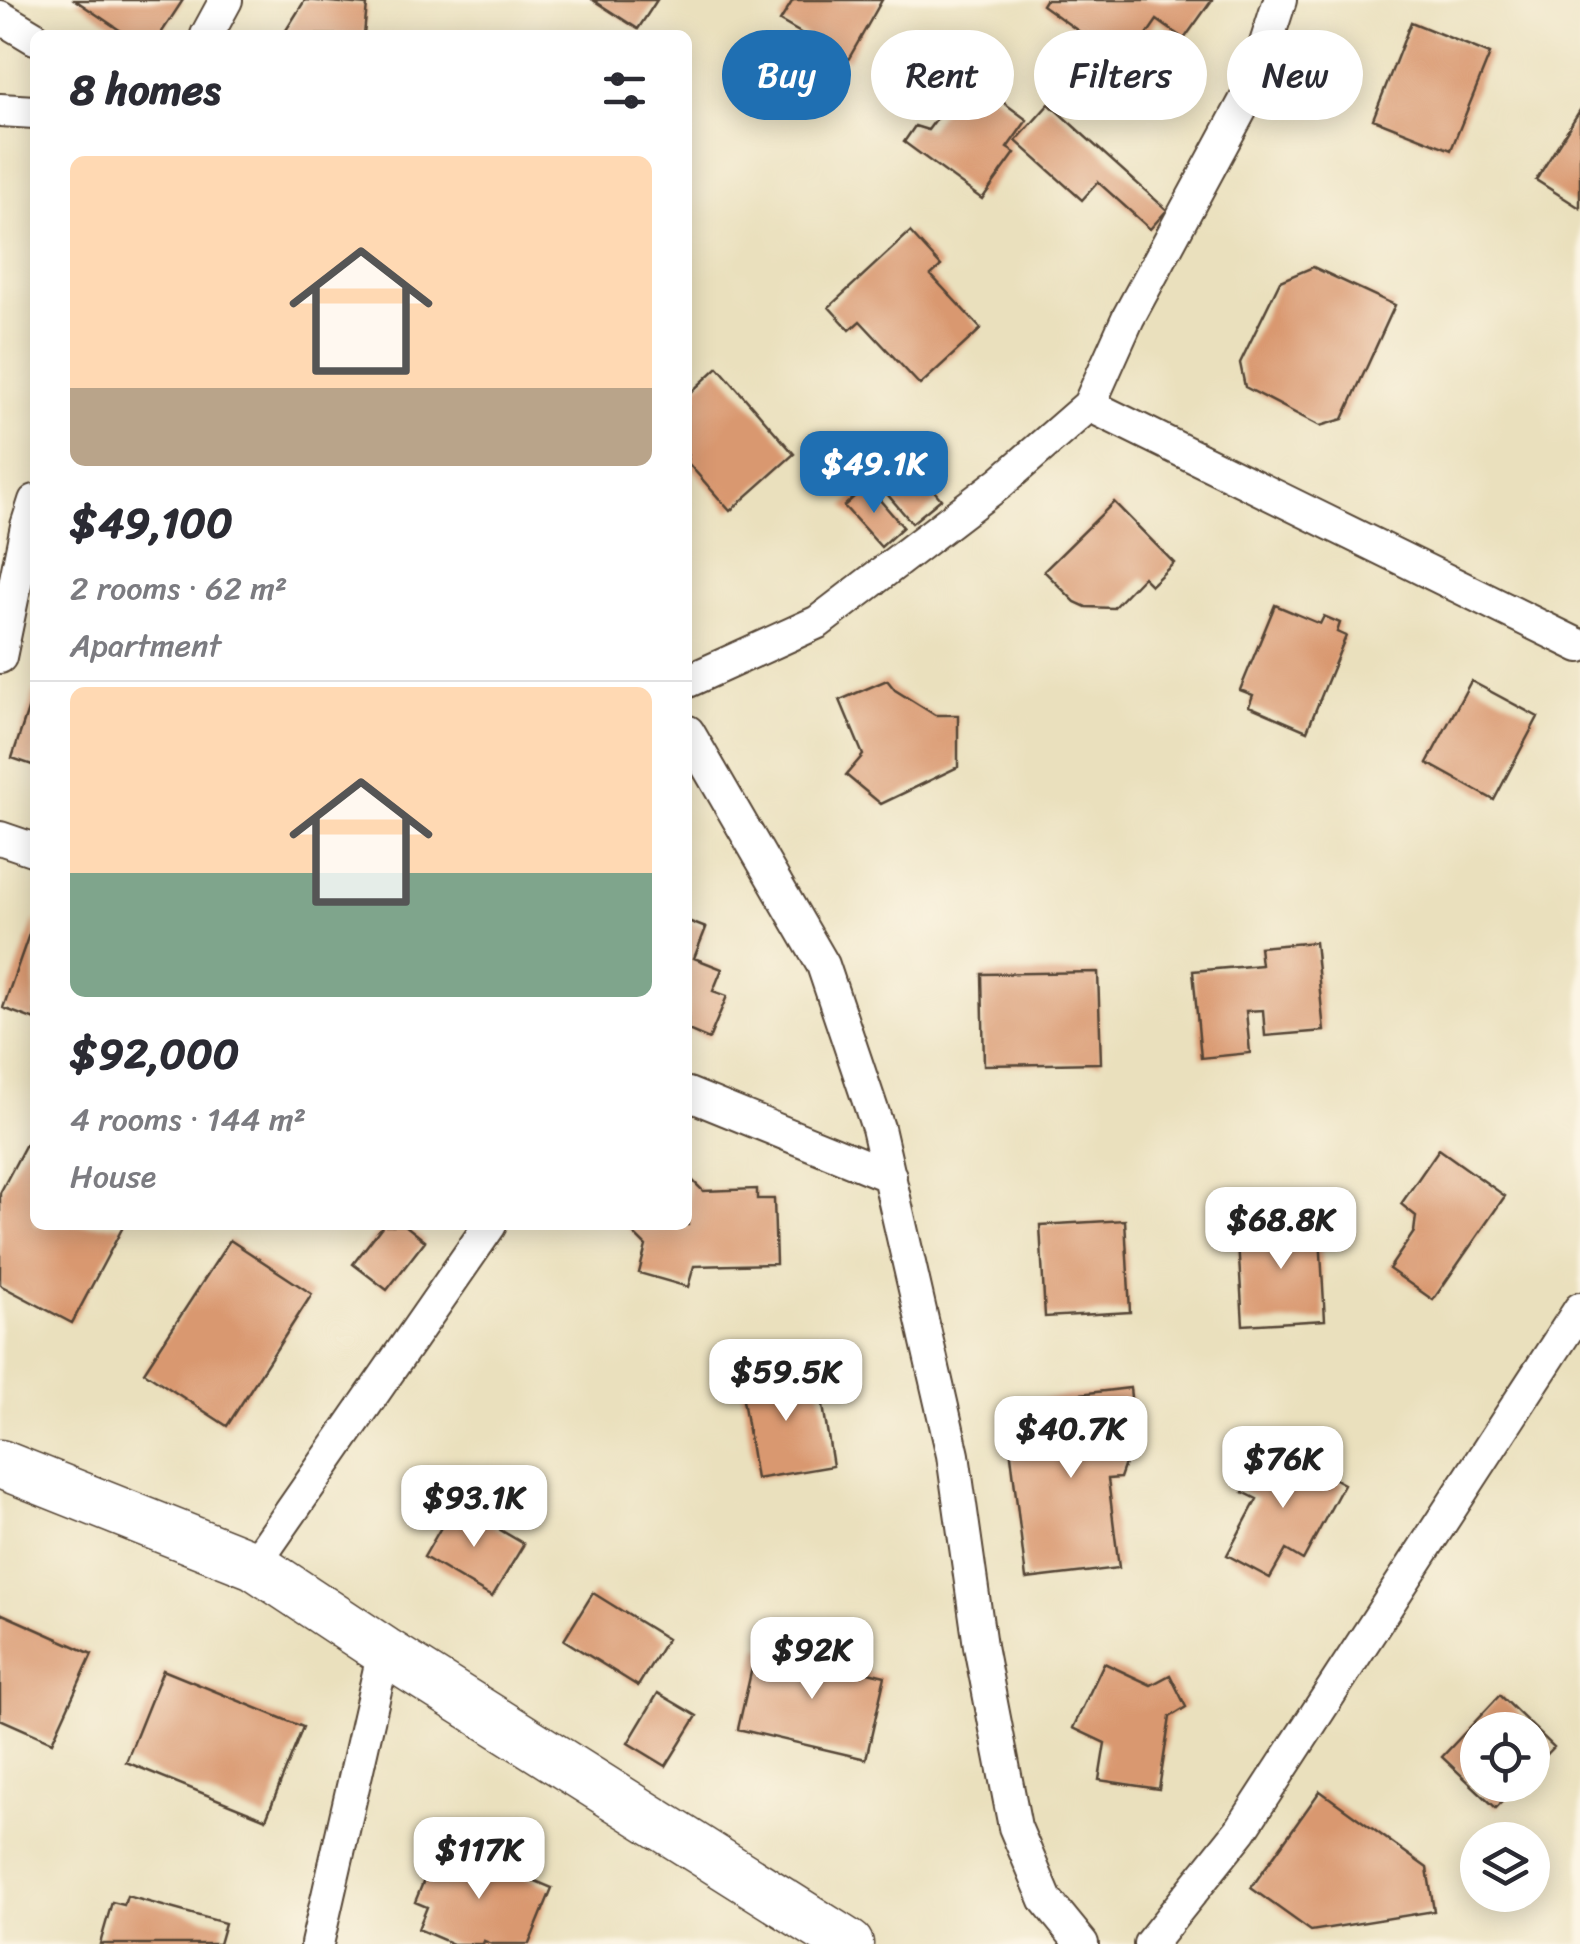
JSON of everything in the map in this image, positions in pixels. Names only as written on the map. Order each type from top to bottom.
[{"type":"main road","points":[[0,1464],[254,1565],[850,1944]]},
{"type":"street","points":[[209,30],[226,0]]},
{"type":"street","points":[[692,678],[818,622],[1002,482],[1089,405],[1128,318],[1252,90],[1280,0]]},
{"type":"street","points":[[0,17],[30,35]]},
{"type":"street","points":[[0,110],[30,112]]},
{"type":"street","points":[[1089,405],[1580,646]]},
{"type":"street","points":[[0,657],[30,517]]},
{"type":"street","points":[[692,739],[823,966],[878,1128],[953,1456],[980,1646],[1015,1827],[1046,1900],[1082,1944]]},
{"type":"street","points":[[0,838],[30,848]]},
{"type":"street","points":[[692,1096],[890,1176]]},
{"type":"street","points":[[254,1565],[487,1230]]},
{"type":"street","points":[[1150,1944],[1241,1830],[1580,1309]]},
{"type":"street","points":[[318,1944],[384,1651]]},
{"type":"building","points":[[75,0],[183,0],[163,30],[120,30]]},
{"type":"building","points":[[305,0],[367,5],[364,30],[286,30]]},
{"type":"building","points":[[593,0],[657,0],[638,29]]},
{"type":"building","points":[[793,0],[882,0],[851,55],[851,30],[796,30],[780,21]]},
{"type":"building","points":[[1045,0],[1212,0],[1190,30],[1171,30],[1157,20],[1150,30],[1077,30],[1042,5]]},
{"type":"building","points":[[1411,22],[1490,54],[1451,150],[1373,119]]},
{"type":"building","points":[[1014,110],[1027,120],[1007,148],[1015,153],[982,199],[904,142],[915,126],[928,130],[935,120],[1014,120]]},
{"type":"building","points":[[1580,110],[1580,208],[1536,180]]},
{"type":"building","points":[[1035,120],[1067,120],[1167,210],[1150,229],[1098,182],[1082,200],[1016,141]]},
{"type":"building","points":[[910,232],[941,266],[931,275],[981,329],[920,385],[860,321],[850,330],[829,307]]},
{"type":"building","points":[[1313,267],[1395,305],[1343,419],[1320,426],[1245,387],[1240,363],[1280,281]]},
{"type":"building","points":[[718,367],[794,454],[730,511],[692,468],[692,391]]},
{"type":"building","points":[[903,455],[941,499],[912,523],[875,480]]},
{"type":"building","points":[[867,485],[903,527],[881,547],[844,506]]},
{"type":"building","points":[[1114,502],[1174,563],[1151,585],[1143,577],[1113,608],[1086,607],[1075,602],[1044,571]]},
{"type":"building","points":[[1275,605],[1320,624],[1324,616],[1340,623],[1337,632],[1346,636],[1307,731],[1249,706],[1253,695],[1240,690]]},
{"type":"building","points":[[887,680],[895,690],[935,715],[958,715],[958,767],[881,804],[846,775],[863,755],[840,700]]},
{"type":"building","points":[[1471,681],[1538,717],[1494,800],[1427,763]]},
{"type":"building","points":[[30,703],[30,764],[12,758]]},
{"type":"building","points":[[692,923],[706,928],[694,958],[722,969],[713,991],[727,996],[709,1039],[692,1032]]},
{"type":"building","points":[[30,931],[30,1018],[3,1008]]},
{"type":"building","points":[[1315,942],[1324,1031],[1265,1036],[1263,1010],[1246,1011],[1250,1053],[1201,1058],[1193,971],[1261,965],[1259,947]]},
{"type":"building","points":[[1098,972],[1101,1063],[984,1065],[982,974]]},
{"type":"building","points":[[26,1144],[30,1146],[30,1230],[121,1230],[72,1323],[0,1285],[0,1193]]},
{"type":"building","points":[[1439,1149],[1505,1196],[1433,1300],[1389,1269],[1414,1232],[1416,1216],[1401,1204]]},
{"type":"building","points":[[692,1180],[703,1191],[757,1189],[757,1199],[774,1199],[776,1264],[694,1266],[688,1287],[639,1273],[646,1246],[630,1230],[692,1230]]},
{"type":"building","points":[[1319,1219],[1325,1320],[1243,1325],[1237,1224]]},
{"type":"building","points":[[1125,1220],[1130,1312],[1045,1317],[1040,1225]]},
{"type":"building","points":[[379,1230],[411,1230],[425,1241],[387,1290],[353,1264]]},
{"type":"building","points":[[230,1240],[312,1294],[227,1426],[144,1372]]},
{"type":"building","points":[[817,1369],[833,1466],[756,1479],[740,1381]]},
{"type":"building","points":[[1130,1388],[1135,1435],[1120,1478],[1108,1479],[1119,1568],[1026,1579],[1008,1430],[1042,1426],[1038,1399]]},
{"type":"building","points":[[1269,1443],[1344,1484],[1303,1560],[1286,1550],[1270,1578],[1227,1555],[1257,1499],[1243,1492]]},
{"type":"building","points":[[455,1503],[524,1544],[492,1597],[424,1557]]},
{"type":"building","points":[[593,1593],[667,1639],[638,1686],[564,1640]]},
{"type":"building","points":[[0,1613],[92,1654],[52,1742],[0,1719]]},
{"type":"building","points":[[757,1646],[885,1676],[866,1759],[738,1729]]},
{"type":"building","points":[[1104,1663],[1151,1685],[1170,1675],[1186,1707],[1170,1717],[1159,1789],[1099,1780],[1105,1743],[1073,1728]]},
{"type":"building","points":[[163,1670],[303,1727],[266,1819],[126,1762]]},
{"type":"building","points":[[658,1693],[697,1716],[666,1766],[628,1743]]},
{"type":"building","points":[[1500,1695],[1518,1712],[1484,1712]]},
{"type":"building","points":[[1460,1738],[1460,1774],[1442,1757]]},
{"type":"building","points":[[1320,1791],[1427,1868],[1434,1911],[1311,1931],[1251,1888]]},
{"type":"building","points":[[455,1847],[552,1888],[529,1944],[453,1944],[418,1929],[427,1907],[415,1902],[436,1851],[451,1857]]},
{"type":"building","points":[[127,1896],[225,1923],[219,1944],[100,1944],[112,1902],[124,1905]]}]
